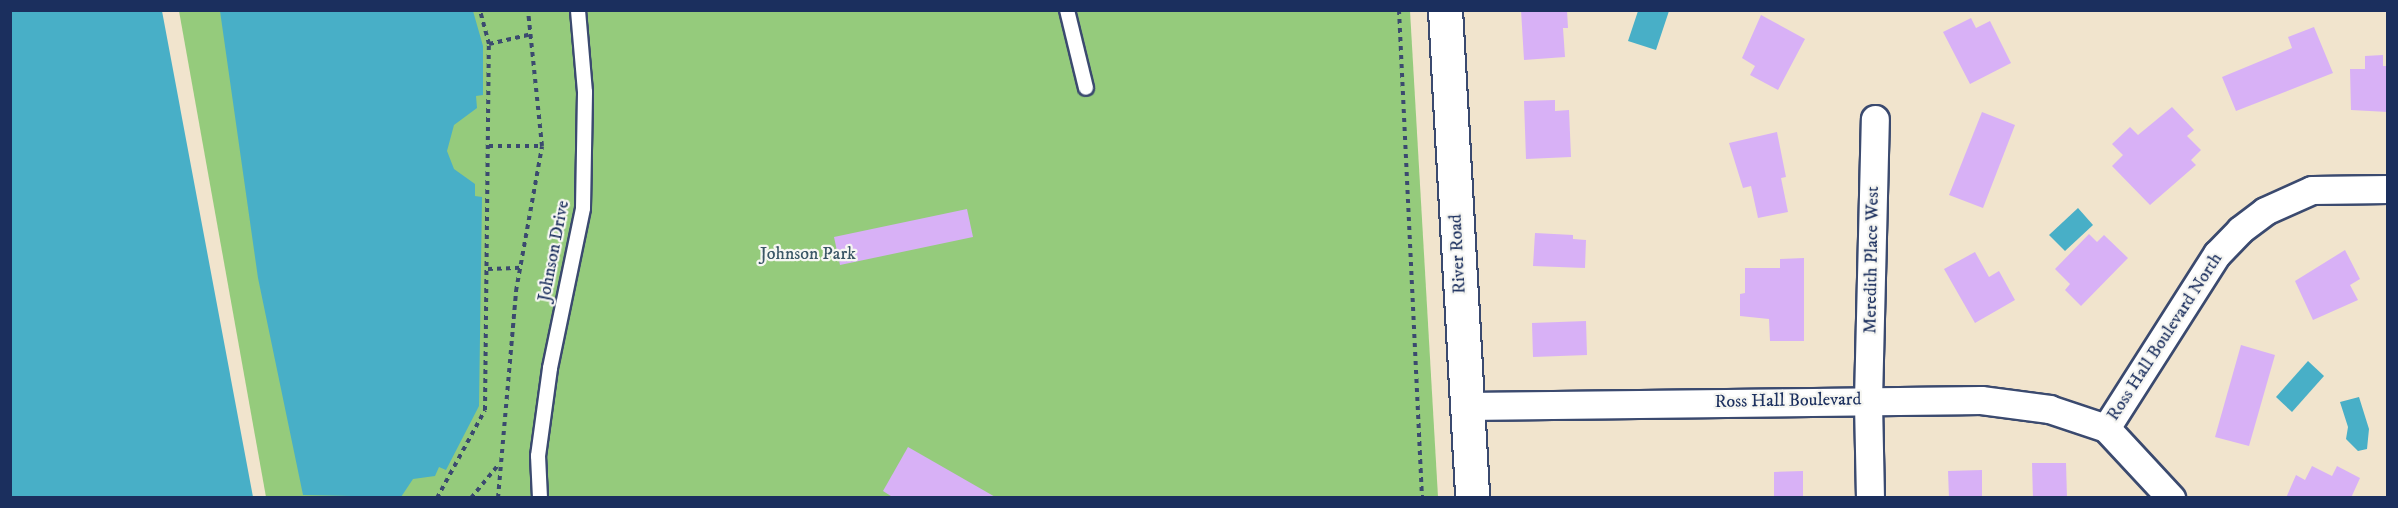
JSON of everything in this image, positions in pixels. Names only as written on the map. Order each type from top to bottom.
[{"type":"street","name":"River Road","points":[[1445,10],[1472,498]]},
{"type":"street","name":"Meredith Place West","points":[[1870,498],[1868,400],[1875,119]]},
{"type":"street","name":"Ross Hall Boulevard North","points":[[2106,428],[2217,254],[2240,230],[2265,211],[2312,190],[2388,189]]},
{"type":"street","name":"Ross Hall Boulevard","points":[[1466,406],[1981,400],[2049,409],[2106,428]]},
{"type":"street","points":[[2106,428],[2170,498]]},
{"type":"lane","name":"Johnson Drive","points":[[540,498],[538,456],[550,368],[583,208],[585,92],[578,10]]},
{"type":"lane","points":[[1067,10],[1086,88]]},
{"type":"path","points":[[437,498],[485,410],[489,44],[480,10]]},
{"type":"path","points":[[498,498],[521,268],[542,146],[528,10]]},
{"type":"path","points":[[1399,10],[1422,498]]},
{"type":"path","points":[[489,44],[532,34]]},
{"type":"path","points":[[488,146],[542,146]]},
{"type":"path","points":[[488,269],[521,268]]},
{"type":"path","points":[[471,498],[500,462]]},
{"type":"green space","name":"Johnson Park","points":[[179,11],[1410,11],[1438,497],[266,497]]},
{"type":"water","points":[[10,11],[162,11],[253,497],[11,497]]},
{"type":"water","points":[[220,11],[473,11],[483,46],[483,95],[476,96],[477,108],[454,125],[447,151],[454,169],[475,184],[475,196],[482,197],[479,406],[446,470],[439,467],[435,476],[413,479],[401,497],[303,495],[258,278]]},
{"type":"water","points":[[1638,11],[1669,11],[1656,50],[1628,41]]},
{"type":"water","points":[[2078,208],[2093,225],[2065,251],[2049,235]]},
{"type":"water","points":[[2308,361],[2324,376],[2292,412],[2276,397]]},
{"type":"water","points":[[2359,397],[2369,429],[2367,449],[2358,451],[2346,439],[2348,427],[2340,402]]},
{"type":"building","points":[[1521,10],[1567,10],[1568,28],[1563,28],[1565,57],[1524,60]]},
{"type":"building","points":[[1761,15],[1805,39],[1778,90],[1750,75],[1755,66],[1742,58]]},
{"type":"building","points":[[1971,18],[1976,28],[1990,21],[2011,63],[1970,84],[1943,32]]},
{"type":"building","points":[[2314,27],[2333,73],[2236,111],[2222,77],[2292,48],[2288,37]]},
{"type":"building","points":[[2383,55],[2383,66],[2388,66],[2388,112],[2351,110],[2350,69],[2365,69],[2365,56]]},
{"type":"building","points":[[1555,100],[1555,111],[1569,110],[1571,157],[1526,159],[1524,101]]},
{"type":"building","points":[[2172,107],[2194,130],[2187,136],[2201,150],[2191,160],[2196,165],[2150,205],[2112,166],[2123,155],[2112,144],[2130,127],[2138,135]]},
{"type":"building","points":[[1982,112],[2015,125],[1983,208],[1949,195]]},
{"type":"building","points":[[1777,132],[1786,177],[1781,178],[1788,212],[1758,218],[1751,186],[1743,188],[1729,143]]},
{"type":"building","points":[[967,209],[973,237],[840,265],[834,237]]},
{"type":"building","points":[[1535,233],[1573,235],[1573,239],[1586,240],[1585,268],[1533,266]]},
{"type":"building","points":[[2089,234],[2097,242],[2104,235],[2128,258],[2081,306],[2065,290],[2070,284],[2055,269]]},
{"type":"building","points":[[2345,250],[2360,279],[2350,285],[2358,300],[2313,320],[2295,281]]},
{"type":"building","points":[[1975,252],[1989,277],[1999,271],[2015,300],[1975,323],[1944,269]]},
{"type":"building","points":[[1804,258],[1804,341],[1770,341],[1769,319],[1740,316],[1740,294],[1745,293],[1745,268],[1780,268],[1780,259]]},
{"type":"building","points":[[1586,321],[1587,355],[1533,357],[1532,323]]},
{"type":"building","points":[[2241,345],[2275,355],[2249,446],[2215,437]]},
{"type":"building","points":[[908,447],[997,498],[894,498],[883,491]]},
{"type":"building","points":[[2032,463],[2066,463],[2067,498],[2033,498]]},
{"type":"building","points":[[2312,466],[2332,476],[2337,466],[2360,478],[2351,498],[2286,498],[2296,475],[2305,480]]},
{"type":"building","points":[[1982,470],[1982,498],[1949,498],[1948,471]]},
{"type":"building","points":[[1803,471],[1803,498],[1774,498],[1774,472]]}]
